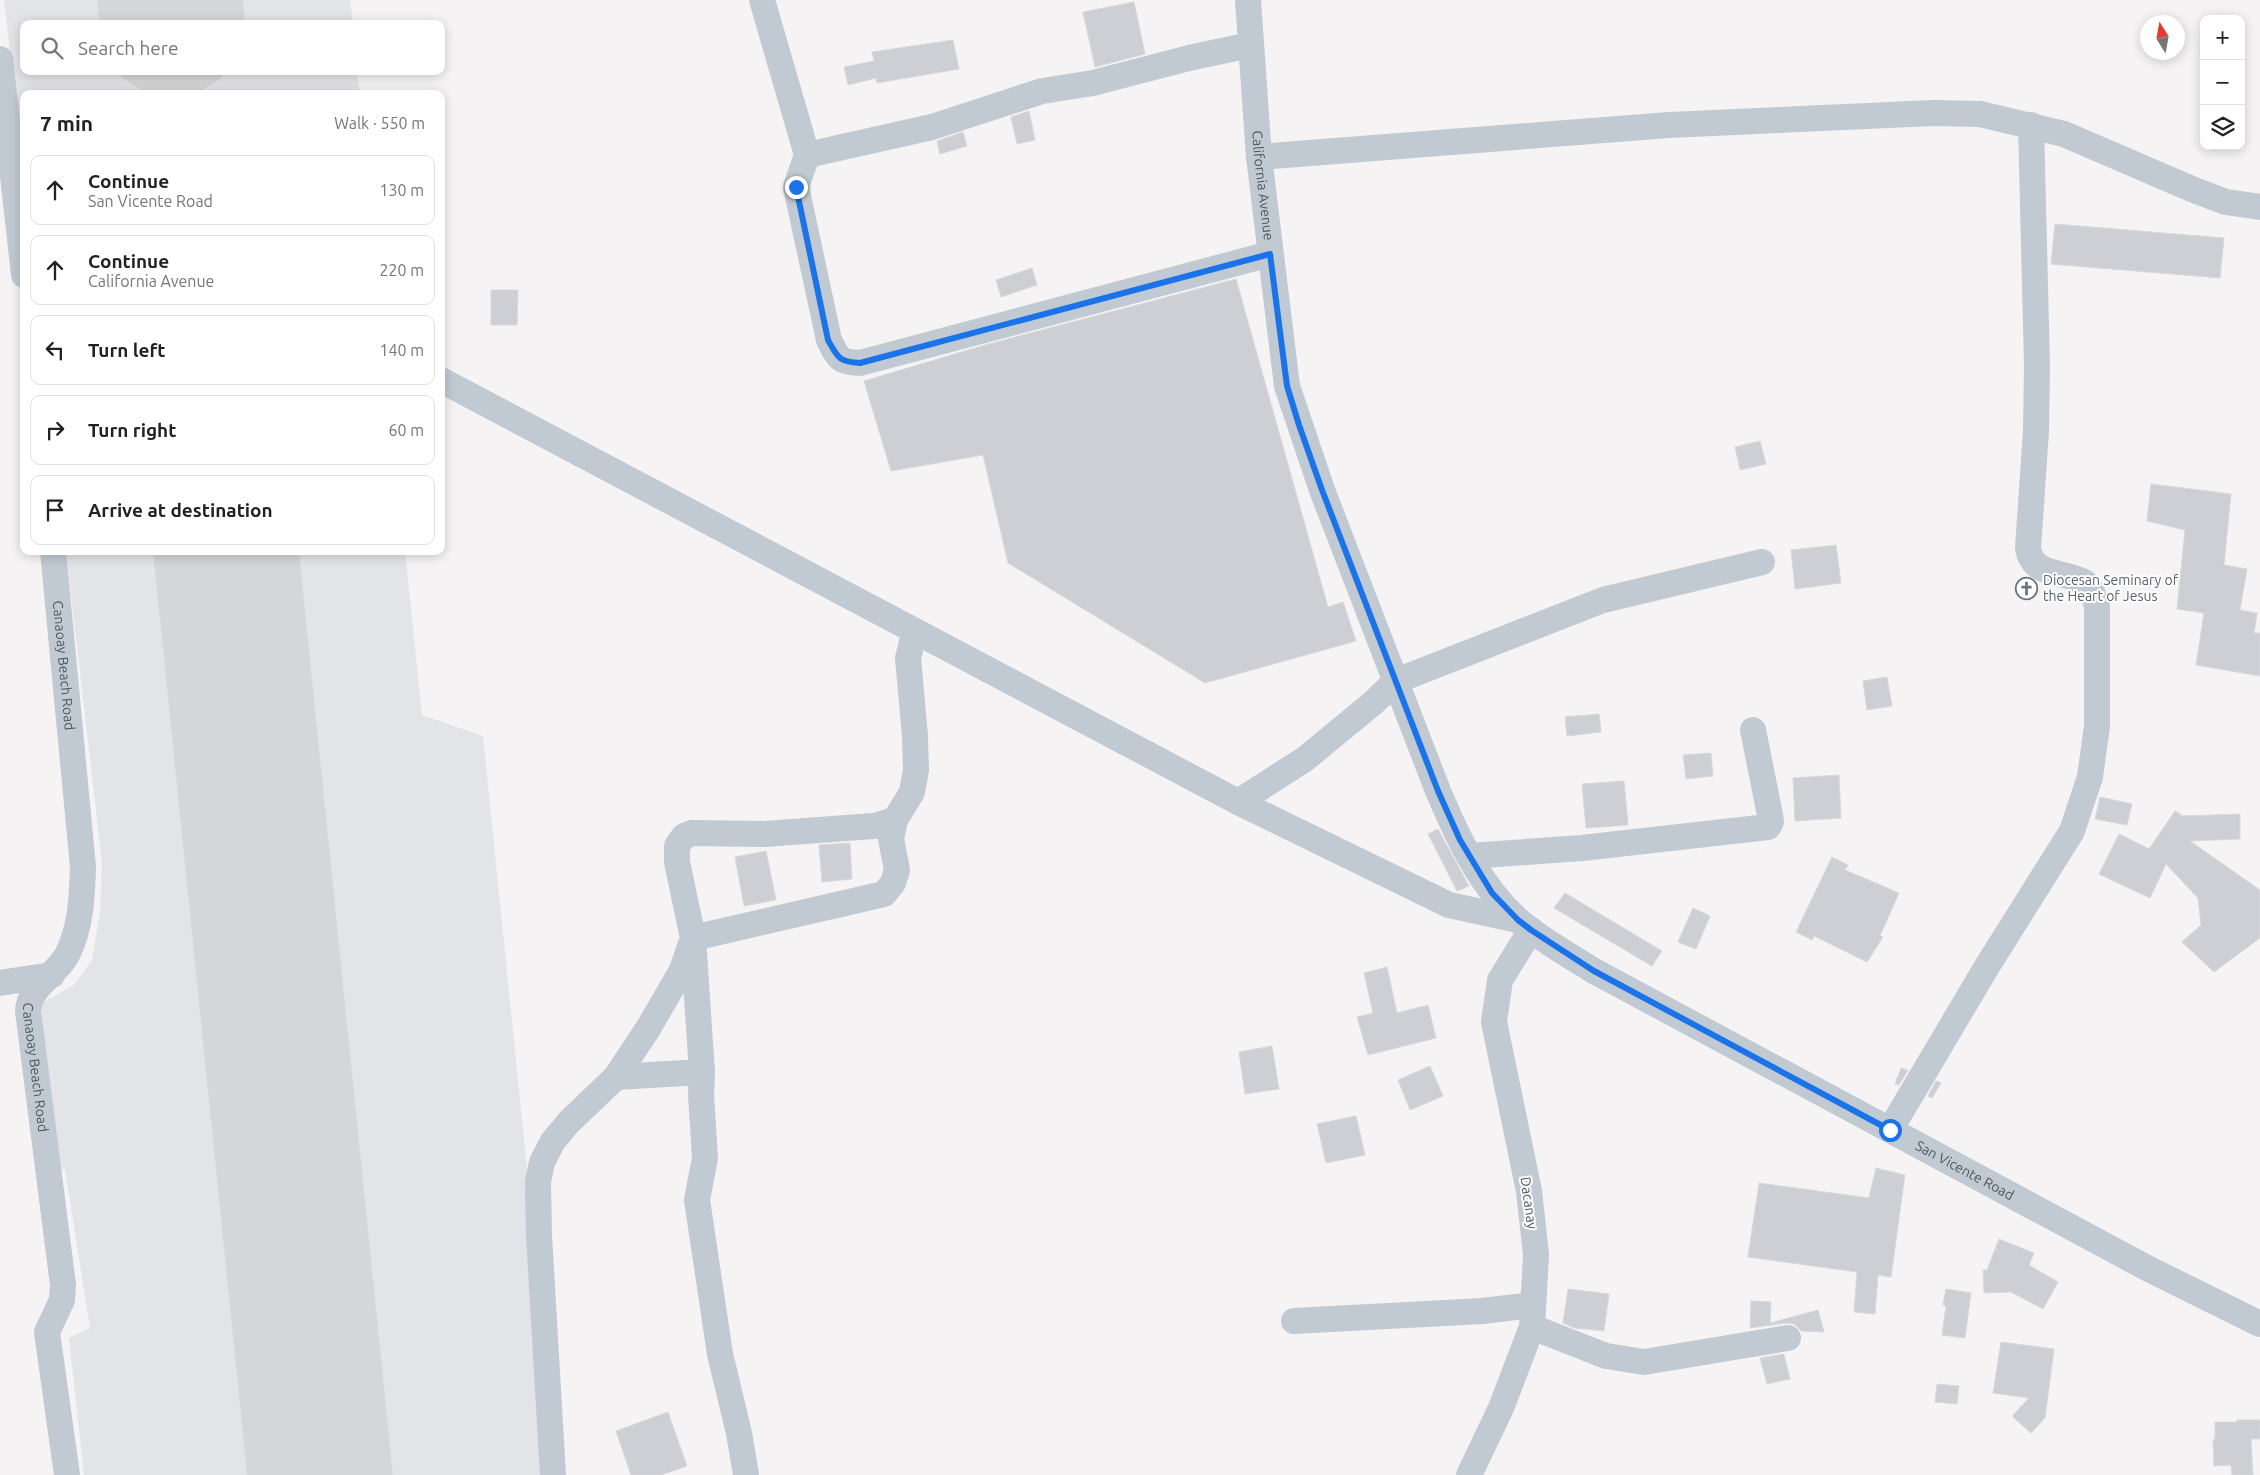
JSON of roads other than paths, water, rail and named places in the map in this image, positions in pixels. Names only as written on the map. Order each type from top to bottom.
[{"type":"street","points":[[762,0],[807,155],[796,187],[828,340],[837,357],[845,362],[860,363],[1270,254]]},
{"type":"street","name":"California Avenue","points":[[1248,0],[1259,157],[1287,386],[1322,490],[1438,791],[1460,840],[1492,893],[1524,925]]},
{"type":"street","points":[[807,155],[932,127],[1042,91],[1093,83],[1189,58],[1250,45]]},
{"type":"street","points":[[0,59],[20,239]]},
{"type":"street","points":[[1259,157],[1669,125],[1915,114],[1980,114],[2064,134],[2226,202],[2260,207]]},
{"type":"street","points":[[1890,1130],[1986,968],[2072,831],[2090,776],[2097,726],[2097,606],[2093,593],[2085,582],[2056,574],[2036,564],[2029,555],[2028,548],[2036,431],[2037,365],[2031,125]]},
{"type":"street","points":[[445,382],[1238,802],[1449,906],[1524,925]]},
{"type":"street","name":"Canaoay Beach Road","points":[[53,555],[83,867],[82,901],[77,929],[67,955],[52,975],[39,986],[31,997],[28,1011],[63,1285],[62,1300],[47,1332],[67,1475]]},
{"type":"street","points":[[1238,802],[1305,759],[1373,703],[1396,681],[1603,600],[1762,562]]},
{"type":"street","points":[[693,938],[884,894],[893,883],[897,870],[891,839],[895,820],[912,792],[916,770],[908,658],[915,631]]},
{"type":"street","points":[[1469,856],[1582,848],[1768,827],[1770,815],[1753,730]]},
{"type":"street","points":[[746,1475],[739,1433],[720,1354],[697,1200],[705,1158],[701,1095],[702,1072],[693,938],[677,862],[677,846],[684,836],[692,832],[764,834],[874,826],[895,820]]},
{"type":"street","name":"San Vicente Road","points":[[1524,925],[1594,971],[2145,1267],[2260,1324]]},
{"type":"street","name":"Dacanay","points":[[1469,1475],[1501,1408],[1532,1316],[1536,1255],[1529,1191],[1494,1022],[1500,980],[1524,925]]},
{"type":"street","points":[[553,1475],[539,1235],[538,1182],[542,1162],[553,1141],[616,1077],[650,1027],[682,970],[693,938]]},
{"type":"street","points":[[0,984],[52,975]]},
{"type":"street","points":[[616,1077],[702,1072]]},
{"type":"street","points":[[1294,1321],[1482,1311],[1532,1316],[1606,1356],[1644,1362],[1788,1338]]},
{"type":"place","name":"Diocesan Seminary of the Heart of Jesus","points":[[2027,588]]}]
